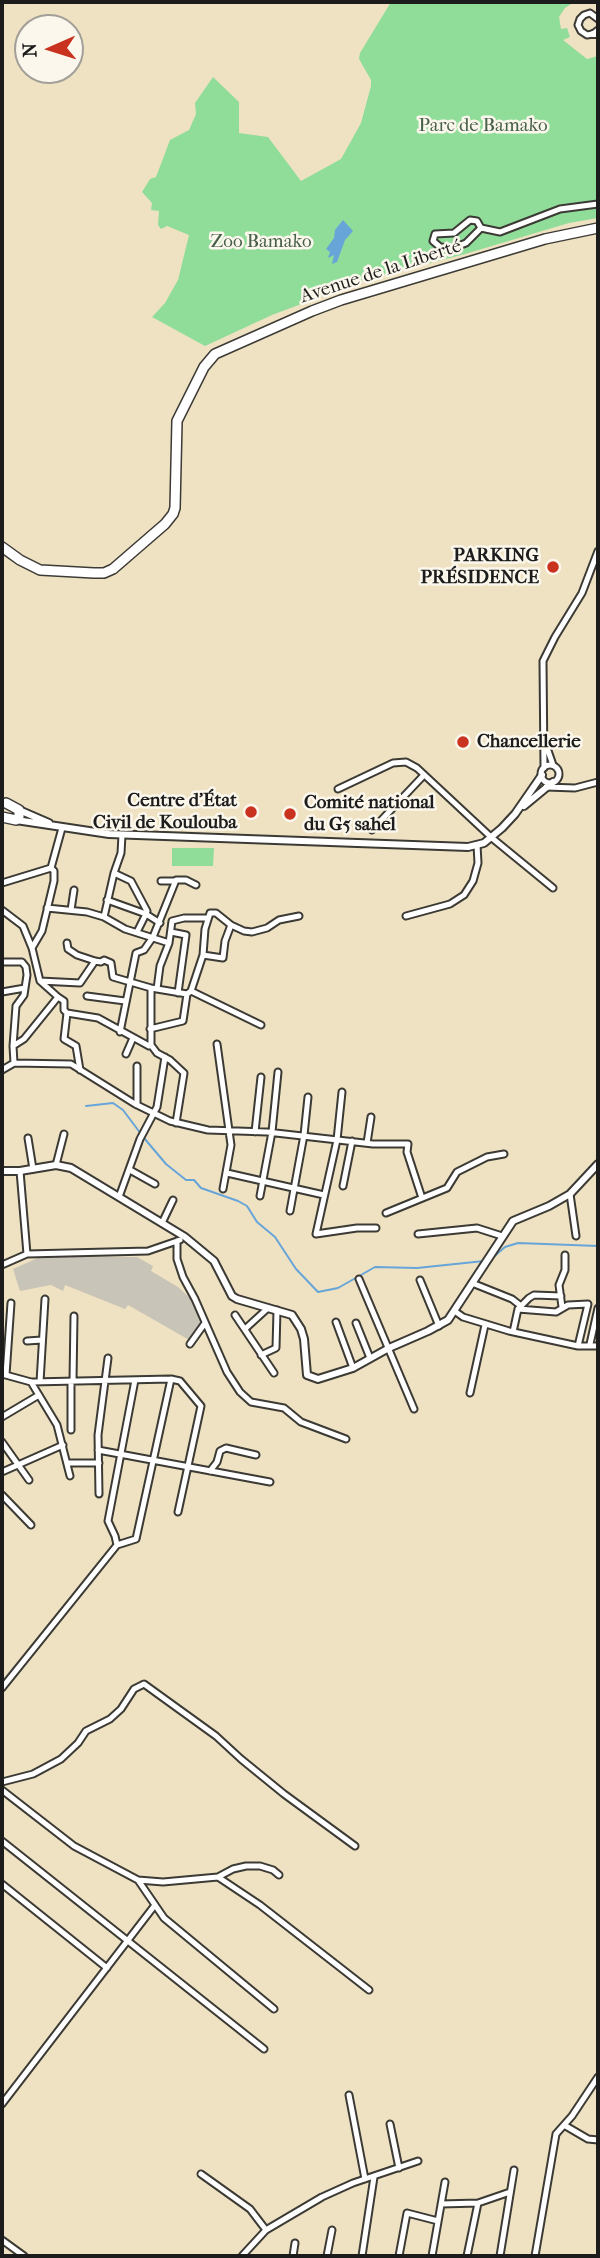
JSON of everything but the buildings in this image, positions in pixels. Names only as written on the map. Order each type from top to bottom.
[{"type":"highway","name":"Avenue de la Liberté","points":[[2,547],[40,570],[104,573],[113,569],[173,514],[177,421],[204,367],[215,354],[312,310],[373,290],[545,239],[598,229]]},
{"type":"highway","points":[[4,800],[17,815]]},
{"type":"highway","points":[[2,817],[9,811],[4,800]]},
{"type":"highway","points":[[2,817],[17,815]]},
{"type":"street","points":[[597,33],[587,35],[581,31],[579,22],[587,13],[598,18]]},
{"type":"street","points":[[481,228],[497,233],[504,232],[552,212],[598,204]]},
{"type":"street","points":[[475,219],[481,228],[466,243],[453,248],[440,247],[433,241],[435,234],[454,233],[470,220],[475,219]]},
{"type":"street","points":[[553,782],[544,780],[543,771],[543,661],[582,593],[598,551]]},
{"type":"street","points":[[544,739],[553,765],[575,788]]},
{"type":"street","points":[[338,789],[401,761],[417,768],[492,838],[553,888]]},
{"type":"street","points":[[515,814],[543,771],[553,765]]},
{"type":"street","points":[[17,815],[86,833],[457,848],[477,845],[492,838],[515,814],[559,777],[559,772]]},
{"type":"street","points":[[372,830],[424,775]]},
{"type":"street","points":[[545,787],[575,788],[598,782]]},
{"type":"street","points":[[32,948],[42,931],[54,881],[54,871],[51,868],[59,827]]},
{"type":"street","points":[[104,917],[121,853],[122,835]]},
{"type":"street","points":[[406,916],[450,904],[464,895],[473,881],[478,863],[477,845]]},
{"type":"street","points":[[2,883],[51,868]]},
{"type":"street","points":[[114,873],[131,881],[142,900],[146,914],[137,932]]},
{"type":"street","points":[[161,881],[186,880],[196,885]]},
{"type":"street","points":[[120,1032],[136,953],[144,950],[153,937],[175,881]]},
{"type":"street","points":[[71,910],[74,890]]},
{"type":"street","points":[[107,900],[146,914],[160,923]]},
{"type":"street","points":[[47,908],[104,917],[114,925],[169,943]]},
{"type":"street","points":[[2,910],[23,926],[32,948],[40,981],[64,1001],[64,1010],[67,1013],[64,1038],[76,1046],[80,1070]]},
{"type":"street","points":[[150,1029],[183,1021],[189,992],[203,955],[207,918],[210,913],[216,913],[244,931],[259,932],[279,920],[299,916]]},
{"type":"street","points":[[176,1123],[184,1073],[157,1053],[151,1045],[154,989],[173,921],[207,918]]},
{"type":"street","points":[[203,955],[223,958],[231,925]]},
{"type":"street","points":[[171,932],[186,934],[178,993]]},
{"type":"street","points":[[67,943],[70,951],[95,961],[104,960],[111,963],[113,977],[154,989],[189,992],[261,1025]]},
{"type":"street","points":[[40,981],[80,984],[95,961]]},
{"type":"street","points":[[2,962],[22,962],[27,975],[24,995],[16,1006],[14,1063]]},
{"type":"street","points":[[2,992],[25,988]]},
{"type":"street","points":[[87,996],[125,1001]]},
{"type":"street","points":[[13,1046],[24,1039],[58,997]]},
{"type":"street","points":[[67,1013],[98,1018],[120,1032],[151,1045]]},
{"type":"street","points":[[126,1054],[133,1038]]},
{"type":"street","points":[[217,1044],[232,1145],[223,1189]]},
{"type":"street","points":[[119,1197],[141,1136],[153,1113],[161,1088],[165,1057]]},
{"type":"street","points":[[2,1070],[14,1063],[71,1064],[153,1113],[176,1123],[208,1130],[272,1132],[367,1143],[408,1144],[407,1152],[422,1198]]},
{"type":"street","points":[[137,1066],[137,1105]]},
{"type":"street","points":[[260,1196],[272,1132],[278,1072]]},
{"type":"street","points":[[255,1132],[261,1077]]},
{"type":"street","points":[[342,1092],[337,1140],[316,1234],[376,1227]]},
{"type":"street","points":[[290,1211],[308,1097]]},
{"type":"street","points":[[367,1143],[371,1117]]},
{"type":"street","points":[[57,1165],[64,1134]]},
{"type":"street","points":[[28,1138],[33,1169]]},
{"type":"street","points":[[343,1185],[352,1141]]},
{"type":"street","points":[[386,1213],[447,1188],[457,1172],[487,1157],[504,1154]]},
{"type":"street","points":[[2,1171],[57,1165],[71,1168],[185,1237],[214,1262],[232,1296],[292,1315],[304,1339],[304,1365],[307,1375],[324,1378],[353,1368],[389,1348],[439,1326],[456,1312],[487,1258],[513,1221],[570,1194],[598,1164]]},
{"type":"street","points":[[130,1170],[155,1184]]},
{"type":"street","points":[[20,1171],[27,1254]]},
{"type":"street","points":[[227,1173],[324,1195]]},
{"type":"street","points":[[570,1194],[576,1237]]},
{"type":"street","points":[[162,1223],[173,1200]]},
{"type":"street","points":[[418,1234],[477,1228],[502,1236]]},
{"type":"street","points":[[2,1265],[27,1254],[148,1251],[185,1237]]},
{"type":"street","points":[[177,1241],[180,1268],[227,1372],[240,1392],[251,1402],[284,1408],[301,1422],[346,1439]]},
{"type":"street","points":[[562,1307],[559,1285],[565,1270],[565,1255]]},
{"type":"street","points":[[359,1279],[414,1409]]},
{"type":"street","points":[[421,1279],[439,1326]]},
{"type":"street","points":[[472,1283],[512,1299],[519,1308],[556,1312],[562,1307],[588,1304],[578,1346]]},
{"type":"street","points":[[513,1332],[519,1308],[534,1295],[561,1296]]},
{"type":"street","points":[[40,1382],[45,1299]]},
{"type":"street","points":[[11,1303],[4,1374],[31,1382],[171,1379],[180,1381],[201,1406],[178,1512]]},
{"type":"street","points":[[245,1329],[268,1308]]},
{"type":"street","points":[[590,1344],[598,1308]]},
{"type":"street","points":[[261,1355],[276,1348],[277,1310]]},
{"type":"street","points":[[456,1312],[485,1325],[513,1332],[578,1346],[598,1346]]},
{"type":"street","points":[[235,1315],[274,1373]]},
{"type":"street","points":[[71,1430],[74,1316]]},
{"type":"street","points":[[336,1322],[353,1368]]},
{"type":"street","points":[[190,1344],[205,1323]]},
{"type":"street","points":[[356,1323],[370,1358]]},
{"type":"street","points":[[470,1394],[485,1325]]},
{"type":"street","points":[[27,1341],[42,1340]]},
{"type":"street","points":[[99,1494],[98,1435],[108,1358]]},
{"type":"street","points":[[2,1688],[117,1545],[136,1539],[171,1379]]},
{"type":"street","points":[[117,1545],[108,1521],[135,1380]]},
{"type":"street","points":[[31,1382],[57,1425],[70,1476]]},
{"type":"street","points":[[2,1417],[39,1395]]},
{"type":"street","points":[[2,1442],[29,1480]]},
{"type":"street","points":[[2,1472],[63,1445]]},
{"type":"street","points":[[210,1471],[217,1462],[220,1451],[226,1448],[256,1455]]},
{"type":"street","points":[[98,1450],[270,1482]]},
{"type":"street","points":[[67,1463],[99,1463]]},
{"type":"street","points":[[2,1495],[31,1525]]},
{"type":"street","points":[[2,1782],[33,1774],[61,1759],[86,1731],[110,1719],[121,1709],[134,1689],[144,1684],[216,1736],[273,1786],[355,1846]]},
{"type":"street","points":[[2,1790],[74,1846],[138,1880],[163,1882],[218,1877],[233,1868],[246,1866],[260,1866],[279,1875]]},
{"type":"street","points":[[2,1841],[264,2049]]},
{"type":"street","points":[[218,1877],[260,1905],[369,1990]]},
{"type":"street","points":[[138,1880],[164,1918],[274,2009]]},
{"type":"street","points":[[2,1884],[107,1968]]},
{"type":"street","points":[[2,2104],[155,1905]]},
{"type":"street","points":[[535,2256],[556,2134],[598,2077]]},
{"type":"street","points":[[349,2095],[365,2179]]},
{"type":"street","points":[[390,2124],[399,2168]]},
{"type":"street","points":[[564,2125],[588,2139],[598,2140]]},
{"type":"street","points":[[242,2256],[266,2230],[322,2197],[418,2161]]},
{"type":"street","points":[[500,2256],[514,2170]]},
{"type":"street","points":[[201,2174],[250,2209],[266,2230]]},
{"type":"street","points":[[362,2256],[374,2177]]},
{"type":"street","points":[[432,2256],[445,2182]]},
{"type":"street","points":[[441,2204],[478,2203],[510,2192]]},
{"type":"street","points":[[467,2256],[478,2203]]},
{"type":"street","points":[[399,2256],[407,2213],[438,2221]]},
{"type":"street","points":[[327,2256],[332,2230]]},
{"type":"street","points":[[2,2240],[23,2256]]},
{"type":"street","points":[[293,2256],[295,2243]]},
{"type":"shaded area","points":[[42,1256],[137,1257],[153,1266],[151,1271],[178,1287],[193,1301],[203,1322],[191,1341],[128,1305],[125,1309],[65,1285],[63,1291],[51,1285],[20,1291],[13,1269]]},
{"type":"green space","name":"Parc de Bamako","points":[[391,2],[574,2],[565,8],[559,17],[561,29],[567,28],[570,37],[563,40],[587,59],[598,56],[598,218],[569,223],[350,284],[342,283],[328,294],[272,315],[205,346],[152,317],[165,303],[178,280],[189,235],[167,226],[161,229],[158,225],[159,211],[151,210],[152,203],[142,192],[150,179],[156,177],[170,140],[189,130],[196,114],[195,103],[213,77],[239,102],[239,133],[268,137],[301,181],[341,159],[361,123],[371,80],[359,59],[360,53]]},
{"type":"green space","points":[[172,848],[214,848],[213,866],[172,866]]},
{"type":"water","points":[[343,220],[353,231],[345,240],[337,262],[332,264],[334,255],[328,258],[330,252],[326,249]]},
{"type":"waterway","points":[[86,1106],[113,1103],[123,1110],[141,1134]]},
{"type":"waterway","points":[[144,1138],[166,1164],[186,1180],[194,1180],[201,1188],[247,1206],[257,1222],[275,1237],[296,1269],[318,1292],[338,1288],[375,1267],[417,1268],[484,1261]]},
{"type":"waterway","points":[[490,1260],[505,1247],[518,1243],[598,1246]]},
{"type":"place","name":"PARKING PRÉSIDENCE","points":[[553,567]]},
{"type":"place","name":"Chancellerie","points":[[463,742]]},
{"type":"place","name":"Centre d'État Civil de Koulouba","points":[[251,812]]},
{"type":"place","name":"Comité national du G5 sahel","points":[[290,814]]},
{"type":"park label","name":"Zoo Bamako","points":[[261,242]]}]
